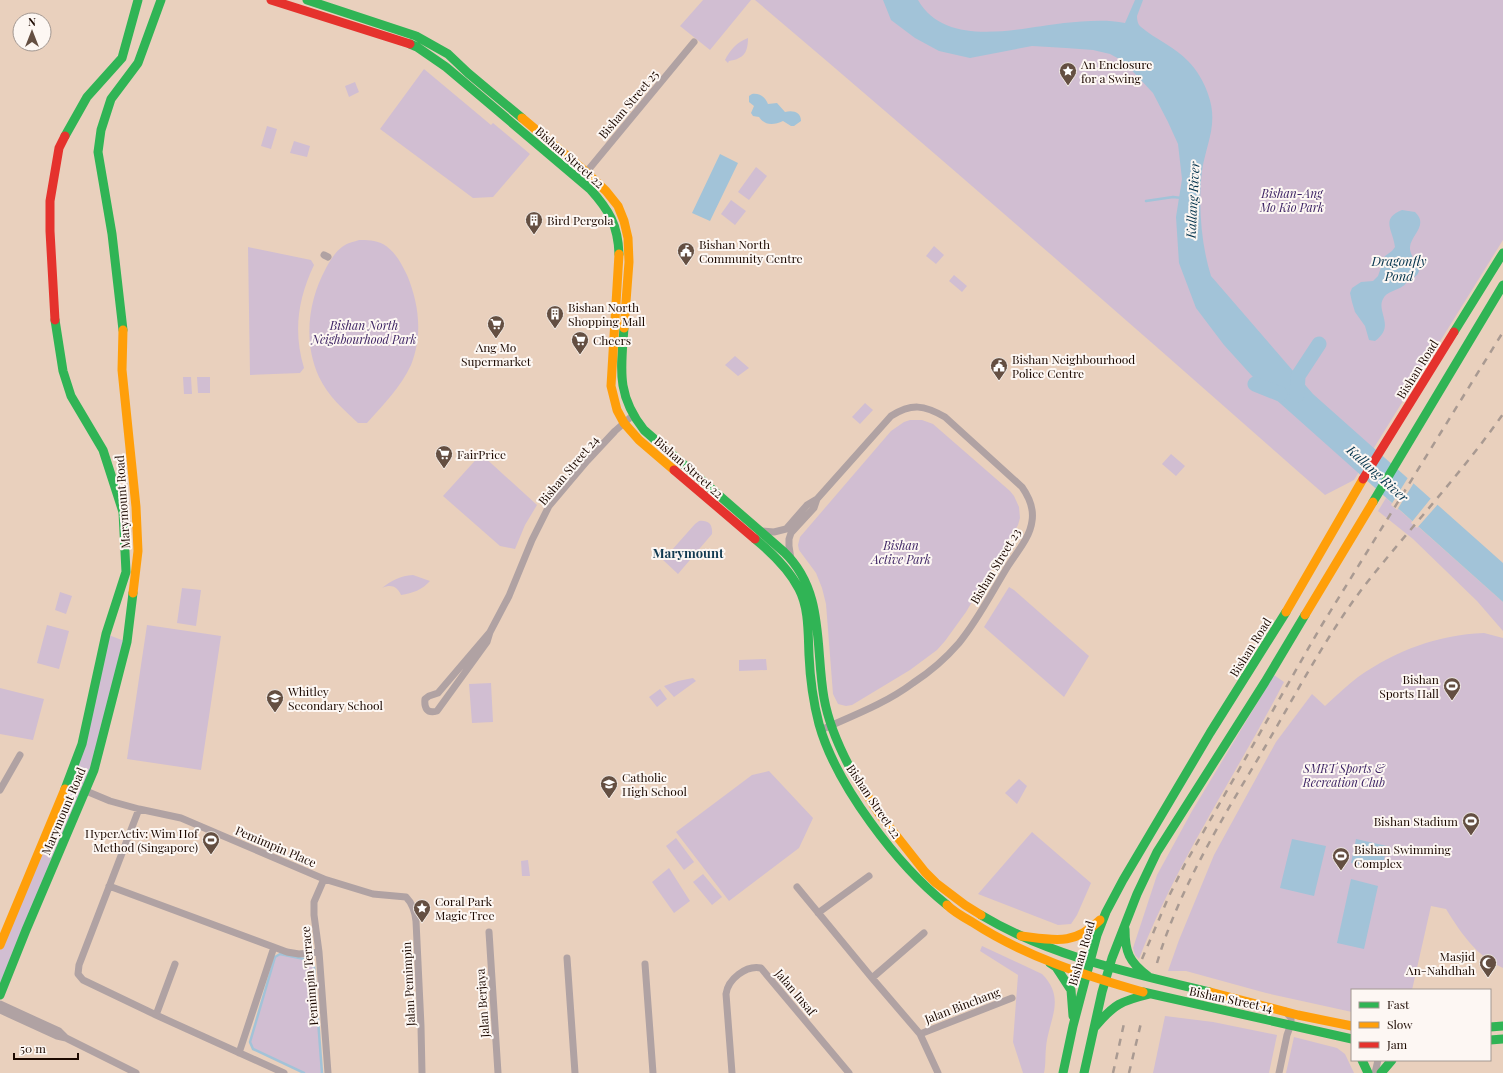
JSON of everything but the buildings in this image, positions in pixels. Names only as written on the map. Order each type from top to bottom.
[{"type":"main road","points":[[160,4],[168,0]]},
{"type":"main road","name":"Bishan Street 22","points":[[271,0],[397,39],[417,47],[446,67],[580,180],[600,199],[609,212],[615,225],[619,241],[611,386],[617,410],[624,423],[639,440],[770,552],[785,568],[795,583],[801,596],[807,626],[811,681],[816,714],[826,744],[842,779],[862,810],[898,857],[950,908],[985,931],[1020,951],[1105,982]]},
{"type":"main road","name":"Bishan Street 22","points":[[308,0],[401,30],[416,36],[448,54],[468,73],[586,172],[606,191],[618,206],[624,221],[628,238],[629,262],[621,384],[632,416],[644,430],[761,531],[791,559],[800,570],[811,594],[816,622],[823,692],[832,725],[843,756],[858,783],[883,819],[934,881],[960,902],[985,918],[1021,936],[1109,967]]},
{"type":"main road","name":"Marymount Road","points":[[0,945],[76,763],[82,744],[106,634],[126,572],[123,512],[114,481],[103,450],[71,396],[63,371],[54,314],[50,201],[59,148],[77,118],[87,97],[122,58],[137,1]]},
{"type":"main road","name":"Marymount Road","points":[[0,995],[94,770],[127,642],[138,551],[136,508],[122,370],[123,325],[112,234],[98,152],[101,130],[111,99],[138,63],[160,4]]},
{"type":"main road","name":"Bishan Road","points":[[1063,1073],[1073,1026],[1097,935],[1106,912],[1155,824],[1300,589],[1360,484],[1503,253]]},
{"type":"main road","points":[[1084,1073],[1109,967],[1126,923],[1157,852],[1265,682],[1396,461],[1503,285]]},
{"type":"main road","points":[[1021,936],[1060,940],[1079,938],[1092,929],[1106,912]]},
{"type":"main road","points":[[1126,923],[1125,949],[1134,966],[1148,976]]},
{"type":"main road","points":[[1050,963],[1056,967],[1071,990],[1073,1026]]},
{"type":"main road","name":"Bishan Street 14","points":[[1109,967],[1334,1023],[1351,1026]]},
{"type":"main road","name":"Bishan Street 14","points":[[1105,982],[1150,994],[1351,1038]]},
{"type":"main road","points":[[1095,1027],[1111,1009],[1119,1004],[1132,998],[1150,994]]},
{"type":"main road","points":[[1491,1027],[1503,1026]]},
{"type":"main road","points":[[1338,1035],[1351,1044]]},
{"type":"main road","points":[[1491,1040],[1503,1039]]},
{"type":"main road","points":[[1362,1061],[1368,1073]]},
{"type":"main road","points":[[1381,1073],[1391,1061]]},
{"type":"street","name":"Bishan Street 25","points":[[580,180],[694,42]]},
{"type":"street","name":"Bishan Street 23","points":[[761,531],[774,532],[786,529],[807,505],[817,499],[891,416],[904,409],[918,407],[931,409],[945,417],[1022,487],[1032,506],[1032,522],[1026,538],[975,621],[959,643],[943,660],[912,684],[853,717],[821,730]]},
{"type":"street","name":"Bishan Street 24","points":[[490,632],[487,642],[466,669],[441,706],[437,711],[429,711],[425,704],[425,699],[438,693],[490,632],[502,610],[532,540],[549,506],[577,473],[632,416]]},
{"type":"street","name":"Bishan Street 23","points":[[791,559],[788,546],[791,533],[814,508],[817,499]]},
{"type":"street","points":[[0,790],[20,755]]},
{"type":"street","name":"Pemimpin Place","points":[[86,790],[110,801],[139,810],[181,818],[324,879],[373,894],[406,897]]},
{"type":"street","points":[[139,810],[79,965],[78,974],[83,980],[284,1073]]},
{"type":"street","points":[[818,914],[868,876]]},
{"type":"street","name":"Pemimpin Terrace","points":[[324,879],[314,902],[314,915],[319,952],[328,1073]]},
{"type":"street","points":[[109,886],[287,952],[299,954],[319,952]]},
{"type":"street","name":"Jalan Binchang","points":[[797,887],[818,914],[920,1034],[938,1073]]},
{"type":"street","name":"Jalan Pemimpin","points":[[406,897],[410,900],[414,909],[416,921],[422,1073]]},
{"type":"street","name":"Jalan Berjaya","points":[[489,932],[498,1073]]},
{"type":"street","points":[[872,978],[924,932]]},
{"type":"street","points":[[239,1053],[274,947]]},
{"type":"street","points":[[567,958],[575,1073]]},
{"type":"street","points":[[156,1015],[175,964]]},
{"type":"street","points":[[645,964],[653,1073]]},
{"type":"street","name":"Jalan Insaf","points":[[732,1073],[726,994],[727,987],[730,981],[748,969],[754,967],[761,968],[849,1073]]},
{"type":"street","name":"Jalan Binchang","points":[[920,1034],[1012,998]]},
{"type":"street","points":[[0,1004],[59,1031],[66,1038]]},
{"type":"street","points":[[0,1010],[57,1036],[66,1038],[136,1073]]},
{"type":"street","points":[[1278,1073],[1291,1024],[1291,1018],[1285,1011]]},
{"type":"street","points":[[1375,1073],[1378,1061]]},
{"type":"green space","points":[[703,0],[751,0],[710,50],[680,26]]},
{"type":"green space","name":"Bishan-Ang Mo Kio Park","points":[[755,0],[1503,0],[1503,240],[1354,480],[1325,495],[970,184]]},
{"type":"green space","points":[[748,38],[744,55],[738,59],[729,61],[728,63],[725,60],[729,53],[737,44]]},
{"type":"green space","points":[[424,69],[491,125],[493,123],[530,154],[493,197],[473,198],[380,129]]},
{"type":"green space","points":[[355,82],[359,92],[349,97],[345,86]]},
{"type":"green space","points":[[267,126],[277,129],[271,149],[261,146]]},
{"type":"green space","points":[[294,141],[310,146],[307,157],[290,153]]},
{"type":"green space","points":[[756,167],[767,176],[749,200],[738,192]]},
{"type":"green space","points":[[731,200],[746,211],[735,225],[721,214]]},
{"type":"green space","name":"Bishan North Neighbourhood Park","points":[[359,240],[374,241],[383,244],[391,250],[397,258],[407,275],[411,286],[417,308],[418,320],[417,342],[411,365],[397,388],[367,423],[358,423],[336,402],[323,384],[314,364],[309,336],[315,294],[326,268],[339,249],[346,244]]},
{"type":"green space","points":[[934,246],[944,255],[936,264],[926,256]]},
{"type":"green space","points":[[248,247],[311,260],[314,265],[304,290],[299,315],[299,341],[304,368],[300,373],[250,375]]},
{"type":"green space","points":[[954,275],[967,286],[962,292],[949,281]]},
{"type":"green space","points":[[735,356],[749,368],[738,376],[725,365]]},
{"type":"green space","points":[[183,377],[191,377],[192,394],[184,394]]},
{"type":"green space","points":[[197,377],[210,377],[210,393],[198,393]]},
{"type":"green space","points":[[865,403],[873,410],[860,424],[852,417]]},
{"type":"green space","name":"Bishan Active Park","points":[[910,420],[922,420],[933,424],[1010,491],[1019,507],[1020,518],[1018,525],[966,612],[937,650],[910,670],[852,705],[846,706],[838,704],[833,694],[826,604],[822,588],[816,573],[799,550],[798,545],[800,537],[891,431],[904,422]]},
{"type":"green space","points":[[481,454],[537,505],[525,525],[515,549],[500,546],[443,496]]},
{"type":"green space","points":[[1171,454],[1185,466],[1176,476],[1162,464]]},
{"type":"green space","points":[[1386,498],[1503,602],[1503,631],[1477,601],[1413,539],[1378,511]]},
{"type":"green space","points":[[699,521],[705,521],[711,525],[712,534],[678,574],[663,560]]},
{"type":"green space","points":[[413,575],[430,581],[417,591],[401,595],[396,588],[391,586],[382,588],[396,579]]},
{"type":"green space","points":[[1009,587],[1089,656],[1064,697],[984,627]]},
{"type":"green space","points":[[182,588],[201,590],[196,626],[177,623]]},
{"type":"green space","points":[[60,592],[72,596],[66,614],[55,610]]},
{"type":"green space","points":[[47,625],[69,631],[59,669],[37,663]]},
{"type":"green space","points":[[147,625],[221,636],[201,770],[127,759]]},
{"type":"green space","name":"SMRT Sports & Recreation Club","points":[[1484,633],[1503,638],[1503,968],[1485,957],[1470,943],[1457,927],[1446,909],[1431,906],[1412,989],[1351,989],[1351,1012],[1266,993],[1186,971],[1168,971],[1179,940],[1214,855],[1276,742],[1312,694],[1325,706],[1358,677],[1388,659],[1418,646],[1467,634]]},
{"type":"green space","points":[[106,634],[127,642],[100,749],[0,995],[0,945],[76,763]]},
{"type":"green space","points":[[766,659],[767,670],[739,671],[739,660]]},
{"type":"green space","points":[[1274,675],[1284,682],[1171,887],[1139,959],[1135,955],[1133,948],[1157,875],[1192,811]]},
{"type":"green space","points":[[693,678],[696,681],[674,697],[664,686],[678,681]]},
{"type":"green space","points":[[491,683],[493,722],[472,723],[469,684]]},
{"type":"green space","points":[[0,688],[44,699],[33,740],[0,734]]},
{"type":"green space","points":[[660,689],[667,699],[657,707],[649,697]]},
{"type":"green space","points":[[769,771],[813,818],[799,848],[729,901],[676,832],[752,775]]},
{"type":"green space","points":[[1019,779],[1027,786],[1017,804],[1005,793]]},
{"type":"green space","points":[[1032,832],[1091,883],[1077,915],[1071,924],[1058,925],[978,894]]},
{"type":"green space","points":[[676,838],[694,862],[684,870],[666,846]]},
{"type":"green space","points":[[528,860],[530,876],[522,876],[521,861]]},
{"type":"green space","points":[[669,868],[690,901],[674,913],[652,882]]},
{"type":"green space","points":[[703,874],[722,897],[712,905],[693,882]]},
{"type":"green space","points":[[982,946],[1042,974],[1049,983],[1055,1001],[1047,1038],[1044,1073],[1023,1073],[1013,1042],[1018,975],[980,951]]},
{"type":"green space","points":[[280,954],[309,960],[314,966],[322,1073],[304,1073],[253,1049],[250,1042],[275,957]]},
{"type":"green space","points":[[1165,1016],[1213,1022],[1277,1035],[1269,1073],[1153,1073]]},
{"type":"green space","points":[[1294,1037],[1337,1048],[1345,1054],[1354,1073],[1286,1073]]},
{"type":"water","name":"Kallang River","points":[[883,0],[918,0],[930,15],[946,25],[965,30],[985,32],[1087,21],[1110,21],[1125,23],[1135,0],[1143,0],[1137,16],[1139,25],[1183,56],[1197,72],[1208,94],[1211,105],[1211,134],[1202,171],[1200,211],[1205,251],[1211,276],[1313,394],[1503,563],[1503,602],[1262,387],[1224,345],[1196,308],[1179,263],[1176,217],[1182,179],[1178,144],[1153,93],[1123,61],[1110,54],[1093,50],[1032,46],[970,58],[939,51],[915,38],[891,20]]},
{"type":"water","points":[[752,94],[762,96],[768,104],[777,103],[785,112],[796,112],[800,116],[801,121],[794,126],[791,126],[783,121],[770,124],[764,122],[759,117],[753,116],[751,113],[754,106],[749,102],[749,96]]},
{"type":"water","points":[[720,154],[738,163],[710,221],[692,213]]},
{"type":"water","name":"Dragonfly Pond","points":[[1402,210],[1415,212],[1419,217],[1420,226],[1411,243],[1410,251],[1418,266],[1419,272],[1403,286],[1385,296],[1382,304],[1385,325],[1384,330],[1375,341],[1369,340],[1365,326],[1355,312],[1350,293],[1352,288],[1361,282],[1373,281],[1378,276],[1385,256],[1395,247],[1390,226],[1391,217],[1395,213]]},
{"type":"water","points":[[1292,839],[1326,846],[1314,896],[1280,888]]},
{"type":"water","points":[[1356,839],[1387,846],[1382,869],[1351,863]]},
{"type":"water","points":[[1351,879],[1378,886],[1364,949],[1337,943]]},
{"type":"pier","points":[[1409,476],[1415,481],[1397,510],[1391,505]]},
{"type":"pier","points":[[1432,497],[1439,503],[1417,528],[1411,523]]},
{"type":"waterway","name":"Kallang River","points":[[1146,201],[1173,197],[1182,198]]},
{"type":"waterway","points":[[1297,395],[1298,376],[1319,344]]},
{"type":"waterway","points":[[1255,384],[1280,394]]},
{"type":"waterway","points":[[304,1073],[253,1049],[250,1042],[275,957],[280,954],[309,960],[314,966],[322,1073]]},
{"type":"railway","points":[[1142,959],[1169,896],[1185,864],[1320,628],[1503,332]]},
{"type":"railway","points":[[1157,963],[1166,935],[1190,879],[1204,852],[1234,798],[1337,624],[1365,585],[1470,458],[1503,414]]},
{"type":"railway","points":[[1113,1073],[1125,1019]]},
{"type":"railway","points":[[1129,1073],[1141,1023]]},
{"type":"traffic: fast","points":[[65,136],[87,97],[122,58],[138,0]]},
{"type":"traffic: fast","points":[[123,330],[112,234],[98,152],[101,130],[111,99],[138,63],[161,0]]},
{"type":"traffic: fast","points":[[307,0],[416,36],[448,54],[468,73],[522,118]]},
{"type":"traffic: fast","points":[[410,44],[417,47],[446,67],[590,189],[611,218],[617,235],[619,254]]},
{"type":"traffic: fast","points":[[1454,332],[1503,253]]},
{"type":"traffic: fast","points":[[1373,502],[1503,285]]},
{"type":"traffic: fast","points":[[55,320],[63,371],[71,396],[103,450],[123,512],[126,572],[106,634],[82,744],[65,789]]},
{"type":"traffic: fast","points":[[624,328],[622,381],[629,405],[644,430],[784,552],[797,567],[806,584],[816,620],[821,679],[826,708],[836,739],[855,777]]},
{"type":"traffic: fast","points":[[755,539],[785,568],[799,589],[805,604],[810,672],[815,707],[827,748],[839,772],[854,798],[889,846],[908,868],[947,905]]},
{"type":"traffic: fast","points":[[0,995],[94,770],[127,642],[133,593]]},
{"type":"traffic: fast","points":[[1063,1073],[1073,1026],[1097,935],[1106,912],[1123,880],[1210,733],[1286,612]]},
{"type":"traffic: fast","points":[[1084,1073],[1102,992],[1112,958],[1137,894],[1157,852],[1265,682],[1305,615]]},
{"type":"traffic: fast","points":[[981,915],[1008,930],[1064,953],[1092,962],[1210,992]]},
{"type":"traffic: fast","points":[[1125,929],[1126,944],[1129,956],[1136,966],[1148,976]]},
{"type":"traffic: fast","points":[[1050,963],[1056,967],[1071,990],[1073,1016]]},
{"type":"traffic: fast","points":[[1143,992],[1351,1039]]},
{"type":"traffic: fast","points":[[1095,1027],[1113,1008],[1119,1004],[1150,994]]},
{"type":"traffic: fast","points":[[1491,1027],[1503,1026]]},
{"type":"traffic: fast","points":[[1491,1040],[1503,1039]]},
{"type":"traffic: fast","points":[[1362,1061],[1368,1073]]},
{"type":"traffic: fast","points":[[1381,1073],[1391,1061]]},
{"type":"traffic: slow","points":[[522,118],[586,172],[606,191],[618,206],[624,221],[628,238],[629,262],[624,328]]},
{"type":"traffic: slow","points":[[619,254],[611,386],[617,410],[624,423],[639,440],[674,470]]},
{"type":"traffic: slow","points":[[123,330],[122,370],[136,507],[138,551],[133,593]]},
{"type":"traffic: slow","points":[[1286,612],[1363,479]]},
{"type":"traffic: slow","points":[[1305,615],[1373,502]]},
{"type":"traffic: slow","points":[[855,777],[880,815],[925,872],[936,883],[981,915]]},
{"type":"traffic: slow","points":[[0,945],[65,789]]},
{"type":"traffic: slow","points":[[947,905],[992,934],[1033,955],[1098,979],[1143,992]]},
{"type":"traffic: slow","points":[[1021,936],[1054,940],[1072,938],[1081,934],[1100,920]]},
{"type":"traffic: slow","points":[[1210,992],[1298,1015],[1351,1026]]},
{"type":"traffic: jam","points":[[271,0],[410,44]]},
{"type":"traffic: jam","points":[[55,320],[50,231],[50,201],[59,148],[65,136]]},
{"type":"traffic: jam","points":[[1363,479],[1454,332]]},
{"type":"traffic: jam","points":[[674,470],[755,539]]},
{"type":"place","name":"An Enclosure for a Swing","points":[[1068,86]]},
{"type":"place","name":"Bird Pergola","points":[[534,235]]},
{"type":"place","name":"Bishan North Community Centre","points":[[686,266]]},
{"type":"place","name":"Bishan North Shopping Mall","points":[[555,329]]},
{"type":"place","name":"Ang Mo Supermarket","points":[[496,339]]},
{"type":"place","name":"Cheers","points":[[580,355]]},
{"type":"place","name":"Bishan Neighbourhood Police Centre","points":[[999,381]]},
{"type":"place","name":"FairPrice","points":[[444,469]]},
{"type":"place","name":"Bishan Sports Hall","points":[[1452,701]]},
{"type":"place","name":"Whitley Secondary School","points":[[275,713]]},
{"type":"place","name":"Catholic High School","points":[[609,799]]},
{"type":"place","name":"Bishan Stadium","points":[[1471,836]]},
{"type":"place","name":"HyperActiv: Wim Hof Method (Singapore)","points":[[211,855]]},
{"type":"place","name":"Bishan Swimming Complex","points":[[1341,871]]},
{"type":"place","name":"Coral Park Magic Tree","points":[[422,923]]},
{"type":"place","name":"Masjid An-Nahdhah","points":[[1488,978]]},
{"type":"district","name":"Marymount","points":[[688,552]]}]
